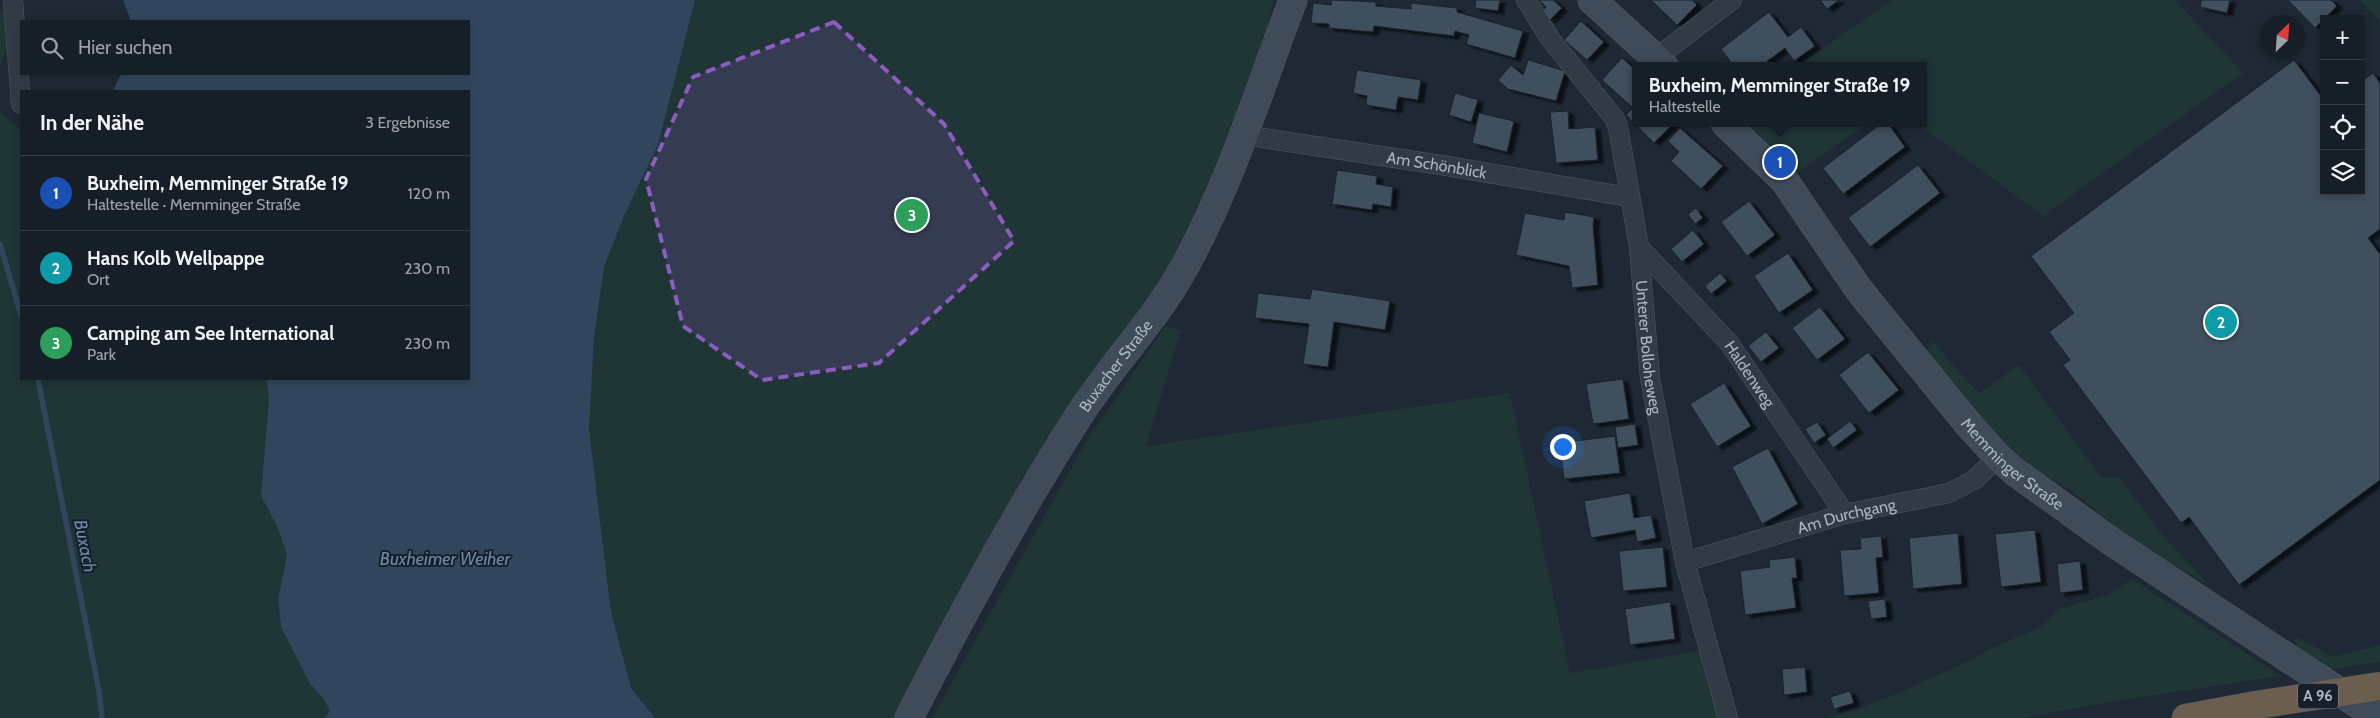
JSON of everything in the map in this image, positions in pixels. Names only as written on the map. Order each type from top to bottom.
[{"type":"highway","name":"A 96","points":[[2186,718],[2380,686]]},
{"type":"street","points":[[13,0],[20,91]]},
{"type":"street","name":"Buxacher Straße","points":[[909,718],[976,592],[1079,414],[1162,304],[1184,268],[1200,238],[1243,135],[1292,0]]},
{"type":"street","name":"Unterer Bolloheweg","points":[[1526,0],[1551,40],[1615,119],[1622,146],[1629,197],[1639,247],[1650,378],[1685,562],[1728,718]]},
{"type":"street","points":[[1592,0],[1660,62],[1732,0]]},
{"type":"street","name":"Memminger Straße","points":[[1729,127],[1784,180],[1859,290],[1968,424],[1998,457],[2015,472],[2115,544],[2379,718]]},
{"type":"street","name":"Am Schönblick","points":[[1243,135],[1441,164],[1629,197]]},
{"type":"street","name":"Haldenweg","points":[[1639,247],[1729,343],[1846,514]]},
{"type":"street","name":"Am Durchgang","points":[[1685,562],[1846,514],[1949,493],[1974,480],[1998,457]]},
{"type":"highlighted area","points":[[834,22],[944,124],[1014,241],[879,363],[762,380],[683,326],[646,179],[693,77]]},
{"type":"green space","points":[[695,0],[1274,0],[1262,48],[1239,117],[1183,245],[1146,305],[1085,380],[894,718],[655,718],[631,688],[611,612],[589,429],[594,338],[604,267],[624,216],[658,145]]},
{"type":"green space","points":[[1892,0],[2175,0],[2243,73],[2043,216],[1922,127],[1927,127],[1927,62],[1804,62]]},
{"type":"green space","points":[[2360,0],[2380,0],[2380,22]]},
{"type":"green space","points":[[0,11],[4,12],[7,50],[0,66]]},
{"type":"green space","points":[[0,111],[20,130],[20,380],[266,380],[269,397],[261,496],[276,524],[287,554],[278,599],[281,627],[310,684],[324,699],[330,711],[325,718],[0,718]]},
{"type":"green space","points":[[1752,127],[1862,127],[1797,173]]},
{"type":"green space","points":[[1165,326],[1181,330],[1146,446],[1510,393],[1570,673],[1700,651],[1720,718],[932,718],[1084,445]]},
{"type":"green space","points":[[1933,341],[1979,393],[2019,365],[2101,477],[2119,477],[2164,537],[2210,586],[2142,547],[2074,493],[2036,471],[2010,451],[1927,359],[1928,347]]},
{"type":"green space","points":[[2132,579],[2281,676],[2116,701],[2023,718],[1828,718],[1856,710],[1901,692],[1973,659],[1985,651],[2043,626],[2058,609],[2106,596]]},
{"type":"green space","points":[[2296,636],[2332,657],[2380,645],[2380,662],[2327,670],[2303,654],[2294,641]]},
{"type":"water","name":"Buxheimer Weiher","points":[[123,0],[695,0],[658,145],[624,216],[604,267],[594,338],[589,429],[611,612],[631,688],[655,718],[325,718],[330,711],[324,699],[310,684],[281,627],[278,599],[287,554],[276,524],[261,496],[269,397],[266,380],[470,380],[470,90],[113,90],[121,75],[470,75],[470,20],[131,20]]},
{"type":"building","points":[[1332,0],[1376,2],[1376,6],[1411,9],[1411,3],[1457,8],[1457,12],[1523,31],[1515,58],[1466,44],[1469,35],[1455,31],[1454,36],[1374,26],[1373,32],[1329,28],[1329,24],[1311,23],[1313,3],[1331,5]]},
{"type":"building","points":[[1476,0],[1500,0],[1498,11],[1475,8]]},
{"type":"building","points":[[1539,0],[1553,0],[1562,8],[1550,20],[1541,12],[1546,7]]},
{"type":"building","points":[[1651,0],[1692,0],[1697,5],[1677,25]]},
{"type":"building","points":[[1820,0],[1839,0],[1827,9]]},
{"type":"building","points":[[2202,0],[2230,0],[2227,13],[2200,7]]},
{"type":"building","points":[[2288,0],[2331,0],[2337,6],[2328,15],[2320,15],[2320,23],[2315,28],[2305,18],[2305,15],[2302,15]]},
{"type":"building","points":[[1769,12],[1788,37],[1801,27],[1815,46],[1794,61],[1785,48],[1766,62],[1731,62],[1721,49]]},
{"type":"building","points":[[1581,21],[1604,42],[1587,60],[1564,40]]},
{"type":"building","points":[[1622,58],[1632,67],[1632,107],[1602,80]]},
{"type":"building","points":[[1528,60],[1565,71],[1556,101],[1508,89],[1498,80],[1511,65],[1523,75]]},
{"type":"building","points":[[2294,60],[2320,95],[2320,195],[2365,195],[2365,79],[2373,73],[2380,83],[2380,229],[2368,238],[2380,254],[2380,480],[2239,585],[2189,517],[2181,523],[2063,365],[2070,360],[2049,332],[2074,313],[2031,256]]},
{"type":"building","points":[[1357,70],[1421,80],[1418,100],[1398,97],[1396,110],[1366,105],[1367,96],[1353,93]]},
{"type":"building","points":[[1455,93],[1478,100],[1471,122],[1449,115]]},
{"type":"building","points":[[1632,109],[1632,121],[1626,115]]},
{"type":"building","points":[[1568,111],[1569,129],[1595,127],[1598,160],[1556,163],[1550,112]]},
{"type":"building","points":[[1479,113],[1514,121],[1507,152],[1472,143]]},
{"type":"building","points":[[1638,127],[1670,127],[1654,143]]},
{"type":"building","points":[[1877,127],[1891,127],[1905,147],[1843,194],[1823,168]]},
{"type":"building","points":[[1680,128],[1723,166],[1701,189],[1671,161],[1679,152],[1668,141]]},
{"type":"building","points":[[1918,165],[1940,193],[1870,247],[1848,218]]},
{"type":"building","points":[[1337,170],[1377,176],[1376,184],[1393,187],[1391,207],[1373,204],[1372,210],[1332,204]]},
{"type":"building","points":[[1749,201],[1775,235],[1747,256],[1721,222]]},
{"type":"building","points":[[1696,208],[1703,218],[1695,224],[1688,214]]},
{"type":"building","points":[[1565,212],[1594,217],[1598,285],[1572,288],[1569,266],[1516,255],[1525,213],[1564,220]]},
{"type":"building","points":[[1693,230],[1704,244],[1682,262],[1671,249]]},
{"type":"building","points":[[1788,253],[1813,290],[1779,313],[1754,276]]},
{"type":"building","points":[[1720,273],[1727,281],[1711,294],[1705,286]]},
{"type":"building","points":[[1312,289],[1390,301],[1385,330],[1334,322],[1328,367],[1303,364],[1309,324],[1255,318],[1258,293],[1310,299]]},
{"type":"building","points":[[1820,307],[1845,339],[1817,360],[1792,328]]},
{"type":"building","points":[[1766,332],[1779,348],[1761,362],[1748,346]]},
{"type":"building","points":[[1868,352],[1899,390],[1869,413],[1839,375]]},
{"type":"building","points":[[1623,379],[1629,419],[1593,424],[1586,384]]},
{"type":"building","points":[[1724,383],[1751,426],[1717,447],[1690,404]]},
{"type":"building","points":[[1850,421],[1857,430],[1833,448],[1827,439]]},
{"type":"building","points":[[1817,422],[1826,435],[1814,443],[1805,429]]},
{"type":"building","points":[[1635,424],[1638,445],[1618,448],[1615,427]]},
{"type":"building","points":[[1615,436],[1620,473],[1564,479],[1560,443]]},
{"type":"building","points":[[1768,448],[1798,504],[1762,524],[1732,467]]},
{"type":"building","points":[[1630,493],[1634,518],[1651,515],[1656,538],[1637,542],[1635,530],[1591,538],[1584,501]]},
{"type":"building","points":[[2035,530],[2041,582],[2001,587],[1995,534]]},
{"type":"building","points":[[1958,533],[1962,584],[1913,589],[1909,538]]},
{"type":"building","points":[[1881,536],[1883,557],[1876,558],[1879,593],[1844,596],[1840,550],[1861,549],[1860,538]]},
{"type":"building","points":[[1663,547],[1667,587],[1623,591],[1619,551]]},
{"type":"building","points":[[1795,557],[1797,578],[1792,578],[1796,608],[1745,615],[1740,571],[1770,567],[1769,560]]},
{"type":"building","points":[[2080,561],[2083,590],[2060,593],[2057,564]]},
{"type":"building","points":[[1885,599],[1887,617],[1871,619],[1868,601]]},
{"type":"building","points":[[1670,602],[1675,639],[1630,645],[1625,609]]},
{"type":"building","points":[[1805,667],[1807,692],[1784,695],[1782,669]]},
{"type":"building","points":[[1850,691],[1854,703],[1834,709],[1830,697]]},
{"type":"waterway","name":"Buxach","points":[[0,244],[20,312]]},
{"type":"waterway","name":"Buxach","points":[[38,380],[99,691],[102,718]]},
{"type":"place","name":"Buxheim, Memminger Straße 19","points":[[1780,162]]},
{"type":"place","name":"Camping am See International","points":[[912,215]]},
{"type":"place","name":"Hans Kolb Wellpappe","points":[[2221,322]]}]
